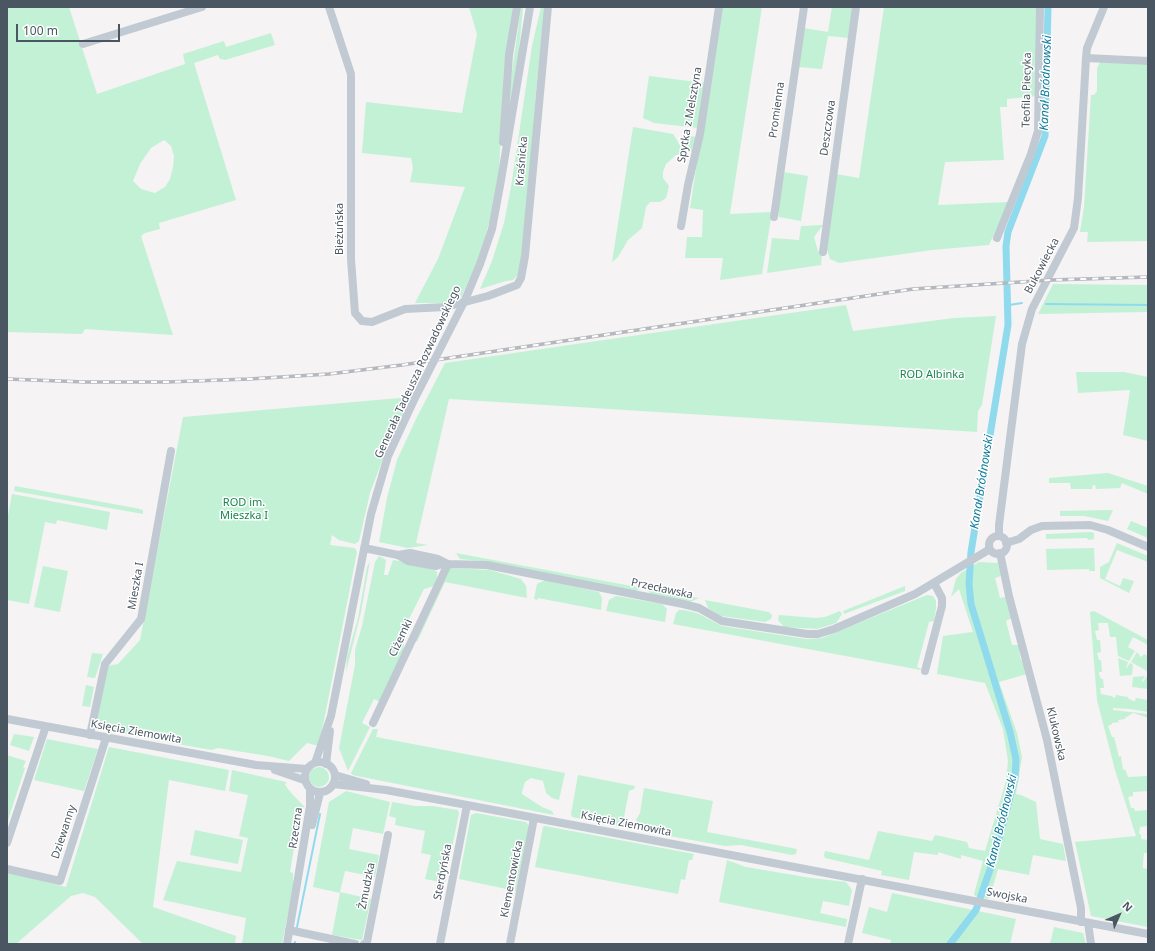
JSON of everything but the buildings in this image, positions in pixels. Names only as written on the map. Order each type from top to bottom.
[{"type":"street","points":[[83,44],[202,7]]},
{"type":"street","name":"Bieżuńska","points":[[329,7],[351,74],[351,259],[356,313],[362,321],[372,322],[405,309],[446,307],[488,296]]},
{"type":"street","name":"Generała Tadeusza Rozwadowskiego","points":[[501,180],[509,55],[517,7]]},
{"type":"street","name":"Generała Tadeusza Rozwadowskiego","points":[[326,764],[331,716],[371,514],[388,456],[413,402],[465,300],[480,264],[492,229],[530,7]]},
{"type":"street","name":"Kraśnicka","points":[[488,296],[517,285],[524,271],[548,7]]},
{"type":"street","name":"Spytka z Melsztyna","points":[[682,226],[688,185],[700,134],[718,7]]},
{"type":"street","name":"Promienna","points":[[774,217],[804,7]]},
{"type":"street","name":"Deszczowa","points":[[823,252],[856,7]]},
{"type":"street","name":"Teofila Piecyka","points":[[997,238],[1027,166],[1038,131],[1040,7]]},
{"type":"street","name":"Bukowiecka","points":[[999,536],[999,525],[1022,344],[1032,309],[1074,228],[1078,198],[1087,48],[1104,7]]},
{"type":"street","points":[[1086,58],[1148,61]]},
{"type":"street","name":"Mieszka I","points":[[90,735],[105,664],[141,619],[171,451]]},
{"type":"street","points":[[1006,543],[1019,539],[1031,530],[1042,526],[1090,525],[1108,530],[1148,547]]},
{"type":"street","points":[[999,536],[1004,538],[1006,543],[1005,549],[1000,553],[994,553],[990,548],[991,540],[999,536]]},
{"type":"street","name":"Przecławska","points":[[364,548],[398,555],[410,553],[438,559],[447,563],[487,565],[687,605],[699,608],[722,620],[808,634],[818,634],[834,629],[916,594],[934,583]]},
{"type":"street","points":[[925,671],[942,606],[942,598],[934,583],[990,548]]},
{"type":"street","name":"Klukowska","points":[[1000,553],[1009,596],[1047,740],[1081,908],[1091,944]]},
{"type":"street","name":"Ciżemki","points":[[373,723],[447,563]]},
{"type":"street","name":"Generała Tadeusza Rozwadowskiego","points":[[316,763],[331,716]]},
{"type":"street","name":"Księcia Ziemowita","points":[[7,719],[261,766],[306,769]]},
{"type":"street","points":[[7,843],[46,726]]},
{"type":"street","name":"Dziewanny","points":[[7,869],[60,880],[106,738]]},
{"type":"street","points":[[316,763],[326,764],[332,769],[335,775],[333,784],[326,791],[320,793],[310,790],[304,780],[306,769],[316,763]]},
{"type":"street","name":"Księcia Ziemowita","points":[[261,766],[304,780]]},
{"type":"street","name":"Księcia Ziemowita","points":[[335,775],[386,790]]},
{"type":"street","name":"Księcia Ziemowita","points":[[333,784],[386,790],[467,804],[534,818],[862,879]]},
{"type":"street","name":"Rzeczna","points":[[287,944],[310,806],[310,790]]},
{"type":"street","name":"Rzeczna","points":[[300,869],[320,793]]},
{"type":"street","name":"Sterdyńska","points":[[440,944],[467,804]]},
{"type":"street","name":"Klementowicka","points":[[510,944],[534,818]]},
{"type":"street","name":"Żmudzka","points":[[366,943],[388,835]]},
{"type":"street","points":[[848,944],[862,879]]},
{"type":"street","name":"Swojska","points":[[862,879],[1148,934]]},
{"type":"street","points":[[289,930],[355,944]]},
{"type":"green space","points":[[7,7],[69,7],[97,94],[185,64],[183,54],[224,41],[226,47],[271,33],[275,45],[225,60],[220,59],[218,55],[194,63],[236,200],[159,223],[160,229],[145,233],[141,236],[173,335],[85,329],[82,334],[7,332]],"holes":[[[164,140],[171,146],[174,156],[173,167],[170,179],[165,187],[155,193],[141,189],[133,181],[140,164],[151,148]]]},
{"type":"green space","points":[[469,7],[513,7],[504,71],[499,172],[495,200],[476,265],[459,302],[415,303],[438,259],[465,187],[410,182],[413,168],[411,158],[362,153],[366,102],[462,113],[477,34]]},
{"type":"green space","points":[[521,7],[523,7],[519,50],[509,109],[510,86]]},
{"type":"green space","points":[[541,7],[545,7],[536,92],[522,265],[518,275],[513,280],[480,289],[492,261],[504,223],[511,187],[532,46]]},
{"type":"green space","points":[[721,7],[762,7],[730,214],[772,212],[762,274],[720,280],[723,258],[685,258],[687,237],[702,237],[703,210],[690,208]]},
{"type":"green space","points":[[832,7],[854,8],[849,38],[828,36],[822,69],[798,67],[804,28],[828,32]]},
{"type":"green space","points":[[884,7],[1038,7],[1037,96],[1007,99],[1007,107],[1000,107],[1004,160],[945,162],[938,205],[1009,202],[989,245],[932,250],[839,263],[830,259],[827,250],[836,174],[859,178]]},
{"type":"green space","points":[[1100,62],[1148,65],[1148,241],[1087,242],[1088,232],[1080,232],[1084,207],[1091,95],[1094,95],[1097,91],[1097,69]]},
{"type":"green space","points":[[649,76],[705,83],[698,128],[654,123],[643,118]]},
{"type":"green space","points":[[633,127],[673,134],[681,147],[691,136],[696,137],[692,152],[676,155],[666,164],[663,172],[663,178],[669,186],[666,198],[660,202],[650,202],[646,207],[642,228],[628,240],[618,257],[612,262]]},
{"type":"green space","points":[[783,172],[808,176],[801,221],[779,217],[778,203]]},
{"type":"green space","points":[[823,225],[814,237],[818,251],[822,254],[821,265],[767,273],[772,238],[799,240],[801,226]]},
{"type":"green space","points":[[1053,284],[1148,285],[1148,312],[1038,314]]},
{"type":"green space","name":"ROD Albinka","points":[[846,305],[853,331],[954,318],[996,316],[982,405],[978,411],[977,432],[449,399],[416,543],[428,545],[408,548],[379,542],[387,498],[397,460],[445,363]]},
{"type":"green space","points":[[1076,372],[1124,372],[1148,377],[1148,441],[1123,435],[1130,390],[1078,393]]},
{"type":"green space","name":"ROD im. Mieszka I","points":[[411,397],[387,448],[370,493],[359,541],[355,544],[339,540],[332,535],[330,545],[355,548],[357,552],[319,746],[307,743],[289,761],[218,748],[212,750],[99,729],[98,723],[96,723],[107,666],[118,664],[140,640],[183,417]]},
{"type":"green space","points":[[1108,473],[1148,486],[1148,494],[1122,483],[1120,488],[1096,489],[1095,485],[1093,485],[1092,489],[1071,489],[1070,483],[1049,483],[1049,478]]},
{"type":"green space","points":[[15,486],[135,508],[143,510],[143,514],[14,491]]},
{"type":"green space","points":[[12,494],[110,512],[107,530],[57,520],[56,524],[45,522],[29,604],[7,600],[7,521]]},
{"type":"green space","points":[[1113,510],[1108,521],[1084,516],[1060,516],[1060,511]]},
{"type":"green space","points":[[1131,521],[1148,528],[1148,538],[1127,529]]},
{"type":"green space","points":[[1094,533],[1094,539],[1046,539],[1046,534]]},
{"type":"green space","points":[[1117,543],[1148,556],[1148,562],[1117,550],[1105,579],[1120,586],[1123,578],[1134,581],[1129,593],[1100,578],[1100,567],[1109,562]]},
{"type":"green space","points":[[1094,548],[1095,571],[1089,571],[1089,569],[1047,570],[1046,549]]},
{"type":"green space","points":[[456,553],[642,588],[636,591],[490,562],[460,559]]},
{"type":"green space","points":[[379,556],[386,560],[384,575],[388,575],[393,560],[431,567],[437,572],[437,578],[434,586],[424,589],[403,631],[404,652],[380,702],[374,699],[362,723],[370,727],[348,771],[339,748],[355,665],[355,650],[362,626],[375,562]]},
{"type":"green space","points":[[370,561],[361,612],[346,672],[347,657],[358,618],[367,567]]},
{"type":"green space","points":[[979,562],[998,563],[1001,576],[995,578],[1000,598],[1006,597],[1012,618],[1006,621],[1012,645],[1019,645],[1020,657],[1023,661],[1027,674],[999,682],[1017,733],[1022,757],[1016,794],[1036,802],[1040,839],[1063,844],[1066,861],[1033,855],[1029,875],[998,869],[990,897],[987,899],[975,896],[974,894],[983,861],[961,855],[961,859],[938,852],[938,855],[914,852],[909,880],[881,875],[882,871],[825,858],[824,855],[825,851],[869,860],[878,831],[932,841],[935,835],[967,842],[969,848],[985,851],[1006,781],[1008,761],[1003,729],[985,683],[937,674],[943,636],[973,632],[959,589],[951,597],[956,579],[961,573]]},
{"type":"green space","points":[[43,566],[68,571],[60,612],[34,607]]},
{"type":"green space","points":[[449,568],[490,570],[521,579],[526,586],[527,598],[445,582],[417,642],[414,639]]},
{"type":"green space","points":[[545,580],[599,592],[602,598],[601,610],[538,598],[537,600],[534,599],[537,584]]},
{"type":"green space","points":[[905,586],[905,591],[844,614],[843,611]]},
{"type":"green space","points":[[648,590],[699,598],[690,602],[650,594]]},
{"type":"green space","points":[[927,595],[933,596],[936,601],[936,608],[934,621],[929,622],[917,667],[921,670],[673,624],[676,613],[679,610],[683,610],[697,613],[722,626],[806,639],[822,638]]},
{"type":"green space","points":[[616,596],[662,604],[667,609],[665,622],[606,611],[609,600]]},
{"type":"green space","points":[[705,600],[769,612],[772,615],[771,619],[765,622],[721,616],[708,608]]},
{"type":"green space","points":[[840,611],[842,614],[836,623],[817,629],[784,627],[778,620],[779,615],[816,618],[825,617]]},
{"type":"green space","points":[[1094,611],[1148,640],[1148,645],[1133,637],[1128,647],[1135,651],[1129,661],[1118,656],[1116,637],[1110,637],[1108,623],[1098,623],[1099,630],[1095,631],[1097,640],[1100,640],[1101,652],[1097,653],[1099,660],[1101,660],[1102,672],[1099,672],[1099,674],[1101,679],[1103,679],[1104,688],[1100,688],[1101,694],[1115,698],[1116,695],[1128,697],[1133,701],[1135,701],[1136,698],[1148,701],[1148,712],[1113,708],[1113,710],[1148,714],[1148,718],[1133,713],[1125,719],[1118,720],[1119,722],[1112,723],[1108,726],[1112,737],[1114,737],[1119,757],[1121,756],[1123,770],[1125,769],[1128,777],[1147,776],[1148,774],[1148,791],[1133,792],[1133,796],[1128,797],[1131,808],[1134,808],[1135,811],[1148,810],[1148,826],[1140,827],[1139,834],[1141,834],[1141,839],[1148,840],[1148,853],[1144,853],[1143,868],[1148,869],[1148,927],[1091,916],[1075,842],[1136,836],[1115,770],[1097,700],[1090,612]]},
{"type":"green space","points":[[1137,652],[1141,657],[1144,654],[1148,656],[1147,671],[1131,662]]},
{"type":"green space","points":[[92,653],[103,654],[95,678],[87,677]]},
{"type":"green space","points":[[1118,658],[1128,662],[1126,669],[1130,663],[1133,665],[1132,675],[1120,676]]},
{"type":"green space","points":[[1148,674],[1148,689],[1132,687],[1133,677],[1145,676],[1142,681],[1143,682]]},
{"type":"green space","points":[[86,685],[94,687],[90,707],[82,706]]},
{"type":"green space","points":[[373,729],[378,729],[376,737],[565,773],[559,800],[552,798],[546,793],[543,781],[531,778],[525,782],[522,792],[522,794],[542,807],[552,811],[554,815],[352,775],[351,773]]},
{"type":"green space","points":[[14,734],[34,737],[29,751],[10,745]]},
{"type":"green space","points":[[47,739],[98,749],[84,791],[34,780]]},
{"type":"green space","points":[[109,747],[229,770],[225,791],[169,780],[153,907],[236,936],[235,944],[143,944],[95,897],[83,893],[71,896],[16,944],[7,944],[7,872],[66,887]]},
{"type":"green space","points":[[7,755],[26,761],[8,820]]},
{"type":"green space","points":[[319,767],[326,770],[329,777],[326,784],[319,787],[312,784],[309,777],[312,770]]},
{"type":"green space","points":[[232,770],[286,782],[285,785],[304,806],[297,830],[290,872],[293,873],[293,889],[282,944],[242,944],[246,918],[163,900],[177,861],[241,872],[248,838],[239,836],[248,795],[229,791]]},
{"type":"green space","points":[[578,775],[635,786],[634,789],[629,791],[624,817],[629,818],[627,823],[621,827],[572,817],[571,814]]},
{"type":"green space","points":[[644,788],[713,801],[707,832],[797,849],[796,854],[792,855],[741,845],[725,846],[641,831],[636,820],[640,813]]},
{"type":"green space","points":[[346,791],[390,802],[383,834],[353,828],[349,849],[379,855],[375,877],[345,871],[340,892],[371,899],[362,940],[332,935],[340,893],[313,887],[329,802]]},
{"type":"green space","points":[[392,802],[415,806],[432,806],[458,810],[459,813],[445,883],[425,879],[431,855],[421,853],[425,831],[395,825],[396,818],[389,816]]},
{"type":"green space","points":[[476,813],[526,822],[529,826],[516,891],[459,879],[471,815]]},
{"type":"green space","points":[[545,826],[694,854],[692,860],[689,860],[685,880],[681,879],[678,894],[535,867],[543,827]]},
{"type":"green space","points":[[195,830],[243,840],[238,864],[190,855]]},
{"type":"green space","points":[[727,860],[746,867],[811,878],[846,882],[852,890],[849,906],[823,901],[820,913],[847,919],[846,927],[719,902]]},
{"type":"green space","points":[[892,893],[1016,919],[1010,944],[890,944],[891,940],[862,933],[869,907],[887,912]]},
{"type":"green space","points":[[1054,927],[1083,933],[1086,944],[1050,944]]},
{"type":"waterway","name":"Kanał Bródnowski","points":[[950,944],[976,910],[994,858],[1015,778],[1016,759],[1010,732],[971,604],[969,584],[971,552],[1008,325],[1006,246],[1008,232],[1045,136],[1048,7]]},
{"type":"waterway","points":[[1009,305],[1022,303]]},
{"type":"waterway","points":[[1046,304],[1148,305]]},
{"type":"waterway","points":[[297,927],[320,814]]},
{"type":"railway","points":[[7,379],[85,382],[167,382],[329,374],[402,365],[913,289],[1051,280],[1148,277]]}]
